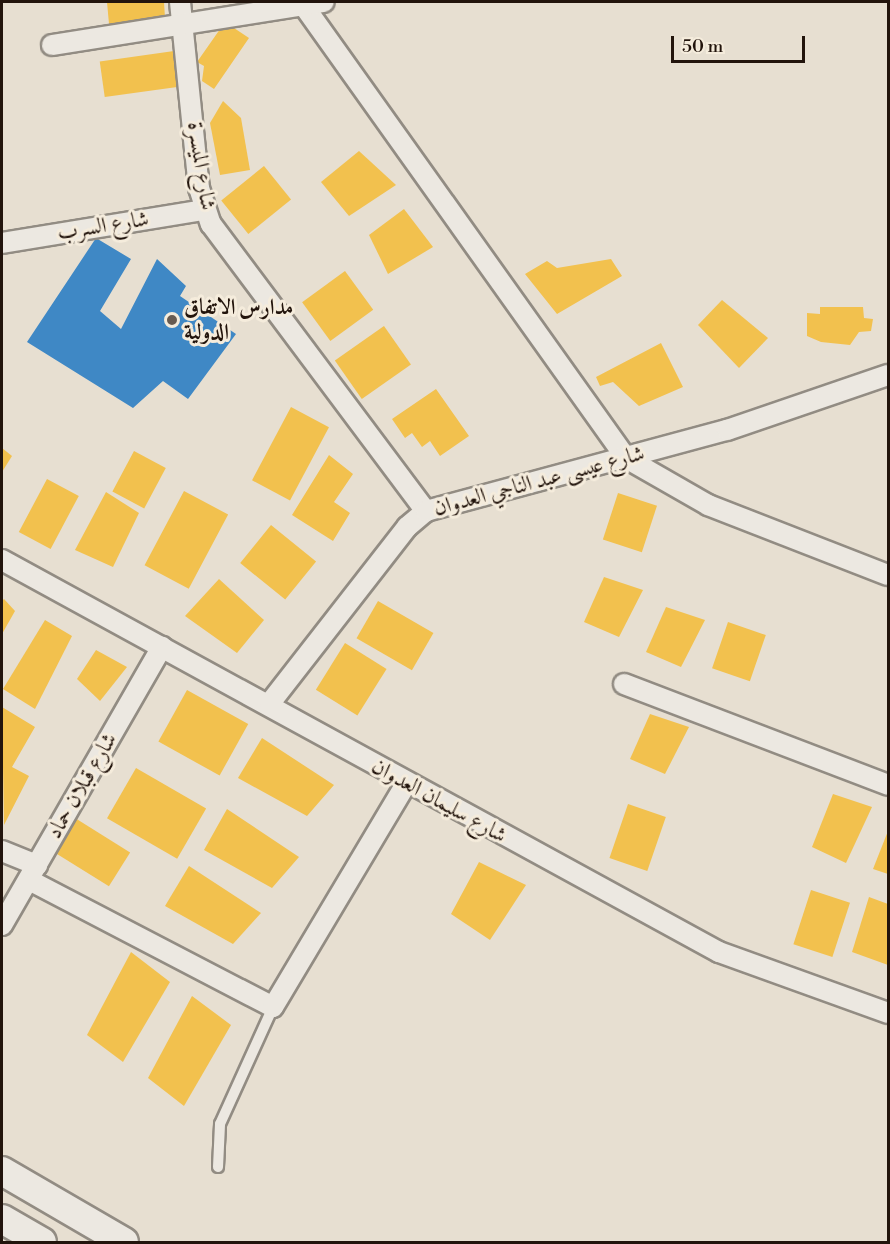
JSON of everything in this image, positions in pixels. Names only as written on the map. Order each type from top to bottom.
[{"type":"main road","points":[[2,1171],[124,1242]]},
{"type":"main road","points":[[2,1219],[42,1242]]},
{"type":"street","name":"شارع الميسرة","points":[[180,2],[204,210],[245,276],[426,511]]},
{"type":"street","points":[[52,45],[324,2]]},
{"type":"street","points":[[304,6],[626,458],[708,505],[888,575]]},
{"type":"street","name":"شارع السرب","points":[[2,243],[204,210]]},
{"type":"street","name":"شارع عيسى عبد الناجي العدوان","points":[[270,703],[406,527],[426,511],[626,458],[888,375]]},
{"type":"street","name":"شارع سليمان العدوان","points":[[2,560],[162,648],[270,703],[406,784],[719,952],[888,1013]]},
{"type":"street","name":"شارع قبلان حماد","points":[[2,925],[162,648]]},
{"type":"street","points":[[624,684],[888,784]]},
{"type":"street","points":[[2,852],[33,872],[273,1007],[406,784]]},
{"type":"lane","points":[[218,1167],[220,1124],[273,1007]]},
{"type":"building: سكن","points":[[107,2],[164,2],[165,18],[109,24]]},
{"type":"building: سكن","points":[[225,22],[249,38],[214,89],[202,81],[204,66],[197,62]]},
{"type":"building: سكن","points":[[174,51],[179,87],[105,97],[100,61]]},
{"type":"building: سكن","points":[[223,101],[241,118],[250,170],[220,175],[210,123]]},
{"type":"building: سكن","points":[[359,151],[396,185],[349,216],[321,182]]},
{"type":"building: سكن","points":[[264,166],[291,199],[248,234],[221,201]]},
{"type":"building: سكن","points":[[404,209],[433,247],[388,274],[369,235]]},
{"type":"building: سكن","points":[[611,259],[622,276],[557,314],[525,274],[547,261],[557,268]]},
{"type":"building: سكن","points":[[345,271],[373,310],[330,341],[302,302]]},
{"type":"building: سكن","points":[[722,300],[768,338],[739,368],[698,325]]},
{"type":"building: سكن","points":[[820,307],[863,307],[864,318],[873,319],[871,331],[859,332],[850,345],[821,342],[807,336],[807,313],[820,314]]},
{"type":"building: سكن","points":[[384,326],[411,365],[362,399],[335,360]]},
{"type":"building: سكن","points":[[661,343],[683,387],[639,406],[613,382],[600,386],[596,377]]},
{"type":"building: سكن","points":[[436,389],[469,436],[440,456],[430,441],[422,447],[412,433],[405,438],[392,419]]},
{"type":"building: سكن","points":[[291,407],[329,427],[290,500],[252,480]]},
{"type":"building: سكن","points":[[2,448],[12,456],[2,472]]},
{"type":"building: سكن","points":[[134,451],[166,468],[144,509],[112,492]]},
{"type":"building: سكن","points":[[329,455],[353,474],[334,502],[350,513],[333,541],[292,515]]},
{"type":"building: سكن","points":[[47,479],[79,496],[51,549],[19,532]]},
{"type":"building: سكن","points":[[184,491],[228,514],[189,589],[145,565]]},
{"type":"building: سكن","points":[[106,492],[139,513],[113,567],[75,550]]},
{"type":"building: سكن","points":[[618,493],[657,506],[642,552],[603,540]]},
{"type":"building: سكن","points":[[271,525],[316,562],[285,600],[240,563]]},
{"type":"building: سكن","points":[[604,577],[643,590],[619,637],[584,622]]},
{"type":"building: سكن","points":[[219,579],[264,620],[237,653],[185,616]]},
{"type":"building: سكن","points":[[4,599],[15,611],[2,634],[2,601]]},
{"type":"building: سكن","points":[[378,601],[433,633],[412,670],[356,638]]},
{"type":"building: سكن","points":[[666,607],[705,620],[681,667],[646,652]]},
{"type":"building: سكن","points":[[45,620],[72,636],[35,709],[3,689]]},
{"type":"building: سكن","points":[[728,622],[766,635],[750,681],[712,668]]},
{"type":"building: سكن","points":[[345,643],[387,669],[357,716],[316,690]]},
{"type":"building: سكن","points":[[96,650],[127,667],[100,701],[77,679]]},
{"type":"building: سكن","points":[[187,690],[248,724],[220,776],[158,742]]},
{"type":"building: سكن","points":[[2,707],[35,727],[12,767],[29,776],[4,825]]},
{"type":"building: سكن","points":[[650,714],[689,727],[665,774],[630,759]]},
{"type":"building: سكن","points":[[262,738],[334,785],[307,816],[238,778]]},
{"type":"building: سكن","points":[[136,768],[206,808],[177,859],[107,818]]},
{"type":"building: سكن","points":[[833,794],[872,807],[846,863],[812,847]]},
{"type":"building: سكن","points":[[628,804],[666,817],[647,871],[609,858]]},
{"type":"building: سكن","points":[[227,809],[299,857],[272,888],[204,850]]},
{"type":"building: سكن","points":[[75,818],[130,852],[109,886],[54,852]]},
{"type":"building: سكن","points":[[888,831],[888,874],[873,869]]},
{"type":"building: سكن","points":[[479,862],[526,885],[490,940],[451,914]]},
{"type":"building: سكن","points":[[189,866],[261,913],[233,944],[165,906]]},
{"type":"building: سكن","points":[[811,890],[850,903],[832,957],[793,944]]},
{"type":"building: سكن","points":[[869,897],[888,904],[888,965],[852,952]]},
{"type":"building: سكن","points":[[131,952],[170,982],[123,1062],[87,1035]]},
{"type":"building: سكن","points":[[192,996],[231,1025],[184,1106],[148,1078]]},
{"type":"building: مدارس","name":"مدارس الاتفاق الدولية","points":[[96,238],[131,259],[100,311],[121,329],[157,259],[186,286],[180,296],[236,334],[188,399],[163,381],[133,408],[27,342]]},
{"type":"place","name":"مدارس الاتفاق الدولية","points":[[172,320]]}]
